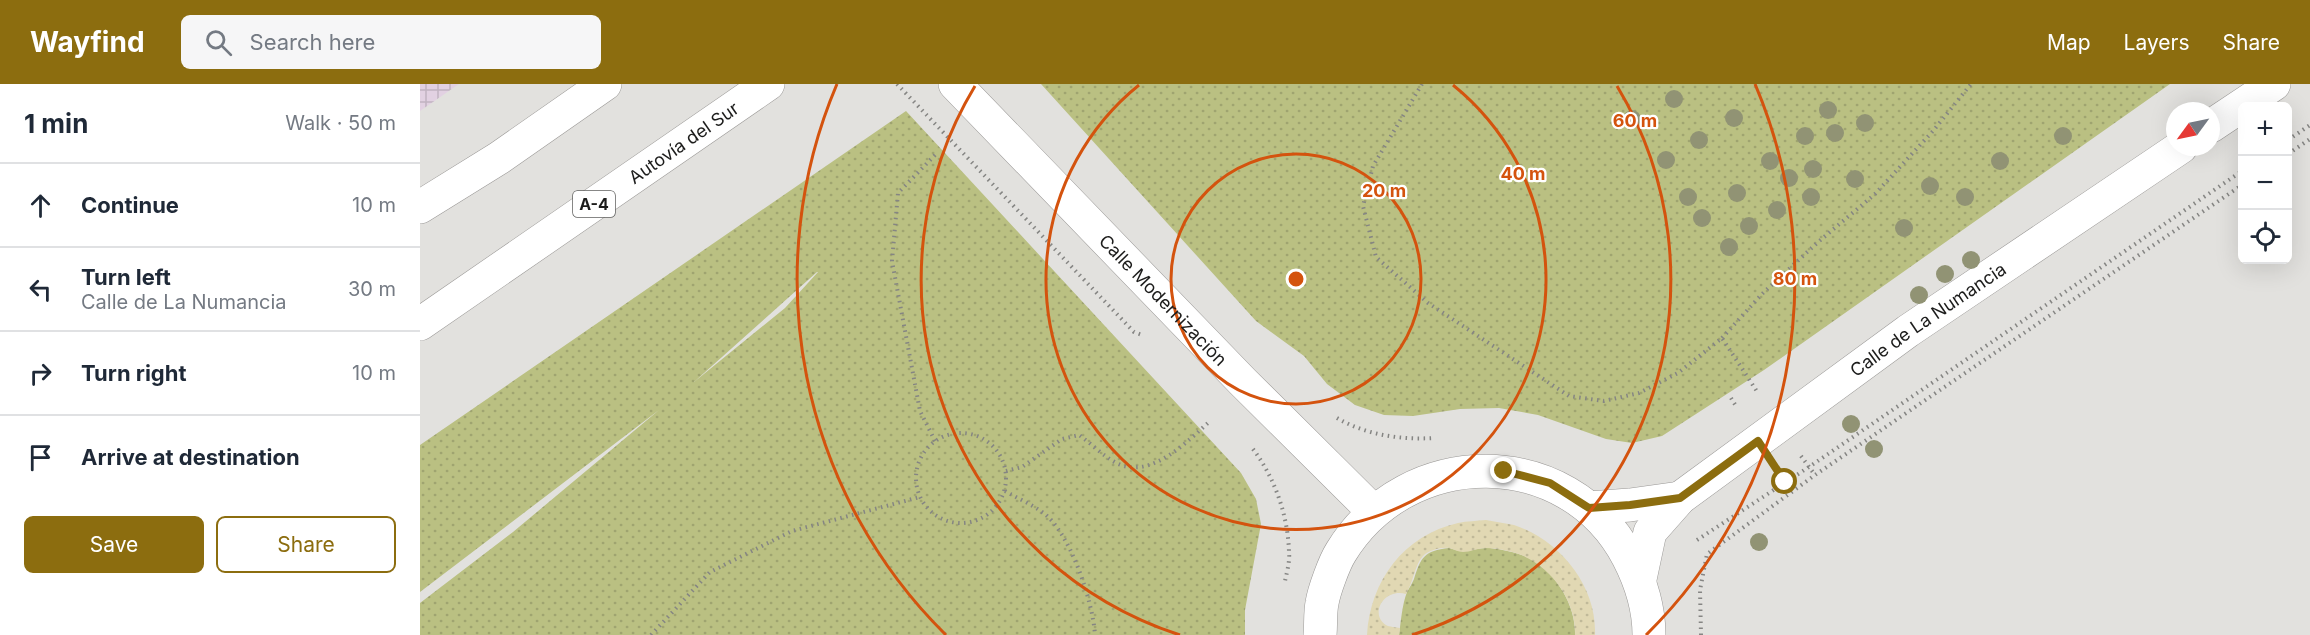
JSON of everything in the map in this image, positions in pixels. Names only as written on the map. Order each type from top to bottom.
[{"type":"main road","points":[[420,213],[605,84]]},
{"type":"main road","name":"Autovía del Sur","points":[[420,324],[768,84]]},
{"type":"main road","points":[[2220,120],[2274,84]]},
{"type":"main road","name":"Calle Modernización","points":[[957,86],[1243,382],[1374,512]]},
{"type":"main road","name":"Calle de La Numancia","points":[[1640,579],[1650,532],[1680,498],[1908,331],[2168,156]]},
{"type":"main road","points":[[420,207],[499,158]]},
{"type":"main road","points":[[1320,635],[1322,602],[1340,553],[1374,512],[1412,486],[1457,472],[1492,471],[1504,471],[1550,483],[1589,508],[1619,540],[1640,579],[1649,617],[1649,635]]},
{"type":"main road","name":"Calle de La Numancia","points":[[1589,508],[1680,498]]},
{"type":"path","points":[[897,84],[1134,332],[1151,340]]},
{"type":"path","points":[[1422,84],[1373,166],[1363,206],[1376,257],[1428,303],[1569,396],[1604,401],[1639,393],[1678,373],[1722,338],[1762,294],[1816,243],[1875,194],[1933,131],[1971,84]]},
{"type":"path","points":[[2292,137],[2310,125]]},
{"type":"path","points":[[2292,151],[2310,139]]},
{"type":"path","points":[[935,441],[920,411],[892,261],[898,193],[936,154]]},
{"type":"path","points":[[1691,546],[2238,174]]},
{"type":"path","points":[[1701,635],[1700,590],[1707,554],[1815,475],[2238,188]]},
{"type":"path","points":[[1722,338],[1752,383]]},
{"type":"path","points":[[1731,398],[1785,482]]},
{"type":"path","points":[[1727,413],[1736,406]]},
{"type":"path","points":[[1328,412],[1346,423],[1375,434],[1414,439],[1435,437]]},
{"type":"path","points":[[1006,471],[1022,467],[1062,439],[1079,435],[1119,464],[1136,469],[1176,452],[1209,422]]},
{"type":"path","points":[[949,434],[979,437],[992,445],[1001,457],[1006,471],[1005,492],[998,505],[986,517],[972,523],[956,524],[941,519],[928,510],[920,497],[916,481],[918,466],[924,452],[935,441],[949,434]]},
{"type":"path","points":[[1247,441],[1266,466],[1284,517],[1290,554],[1284,588]]},
{"type":"path","points":[[1005,492],[1044,513],[1066,542],[1084,582],[1095,635]]},
{"type":"path","points":[[651,635],[710,572],[792,531],[920,497]]},
{"type":"shaded area","points":[[420,84],[459,84],[420,111]]},
{"type":"green space","points":[[1041,84],[2170,84],[1764,370],[1662,436],[1632,443],[1606,439],[1538,415],[1499,408],[1460,409],[1413,416],[1384,415],[1355,405],[1327,384],[1304,356],[1256,321]]},
{"type":"green space","points":[[906,111],[1241,473],[1256,499],[1261,524],[1245,610],[1245,635],[420,635],[420,603],[513,532],[659,410],[420,592],[420,445]],"holes":[[[818,272],[785,308],[694,382]]]},
{"type":"green space","points":[[1449,548],[1461,551],[1484,548],[1507,551],[1529,558],[1543,567],[1558,584],[1569,603],[1575,624],[1575,635],[1399,635],[1405,597],[1419,565],[1429,553]]},
{"type":"sand","points":[[1486,520],[1514,525],[1530,532],[1546,541],[1560,553],[1582,582],[1590,599],[1595,635],[1575,635],[1571,607],[1564,594],[1546,571],[1534,562],[1522,555],[1500,549],[1482,548],[1459,552],[1446,548],[1423,556],[1406,594],[1391,595],[1381,603],[1379,615],[1381,620],[1387,626],[1400,628],[1399,635],[1367,635],[1375,596],[1393,563],[1406,549],[1439,529],[1461,522]]},
{"type":"route","points":[[1504,471],[1550,483],[1589,508],[1630,505],[1680,498],[1758,441],[1785,482]]}]
